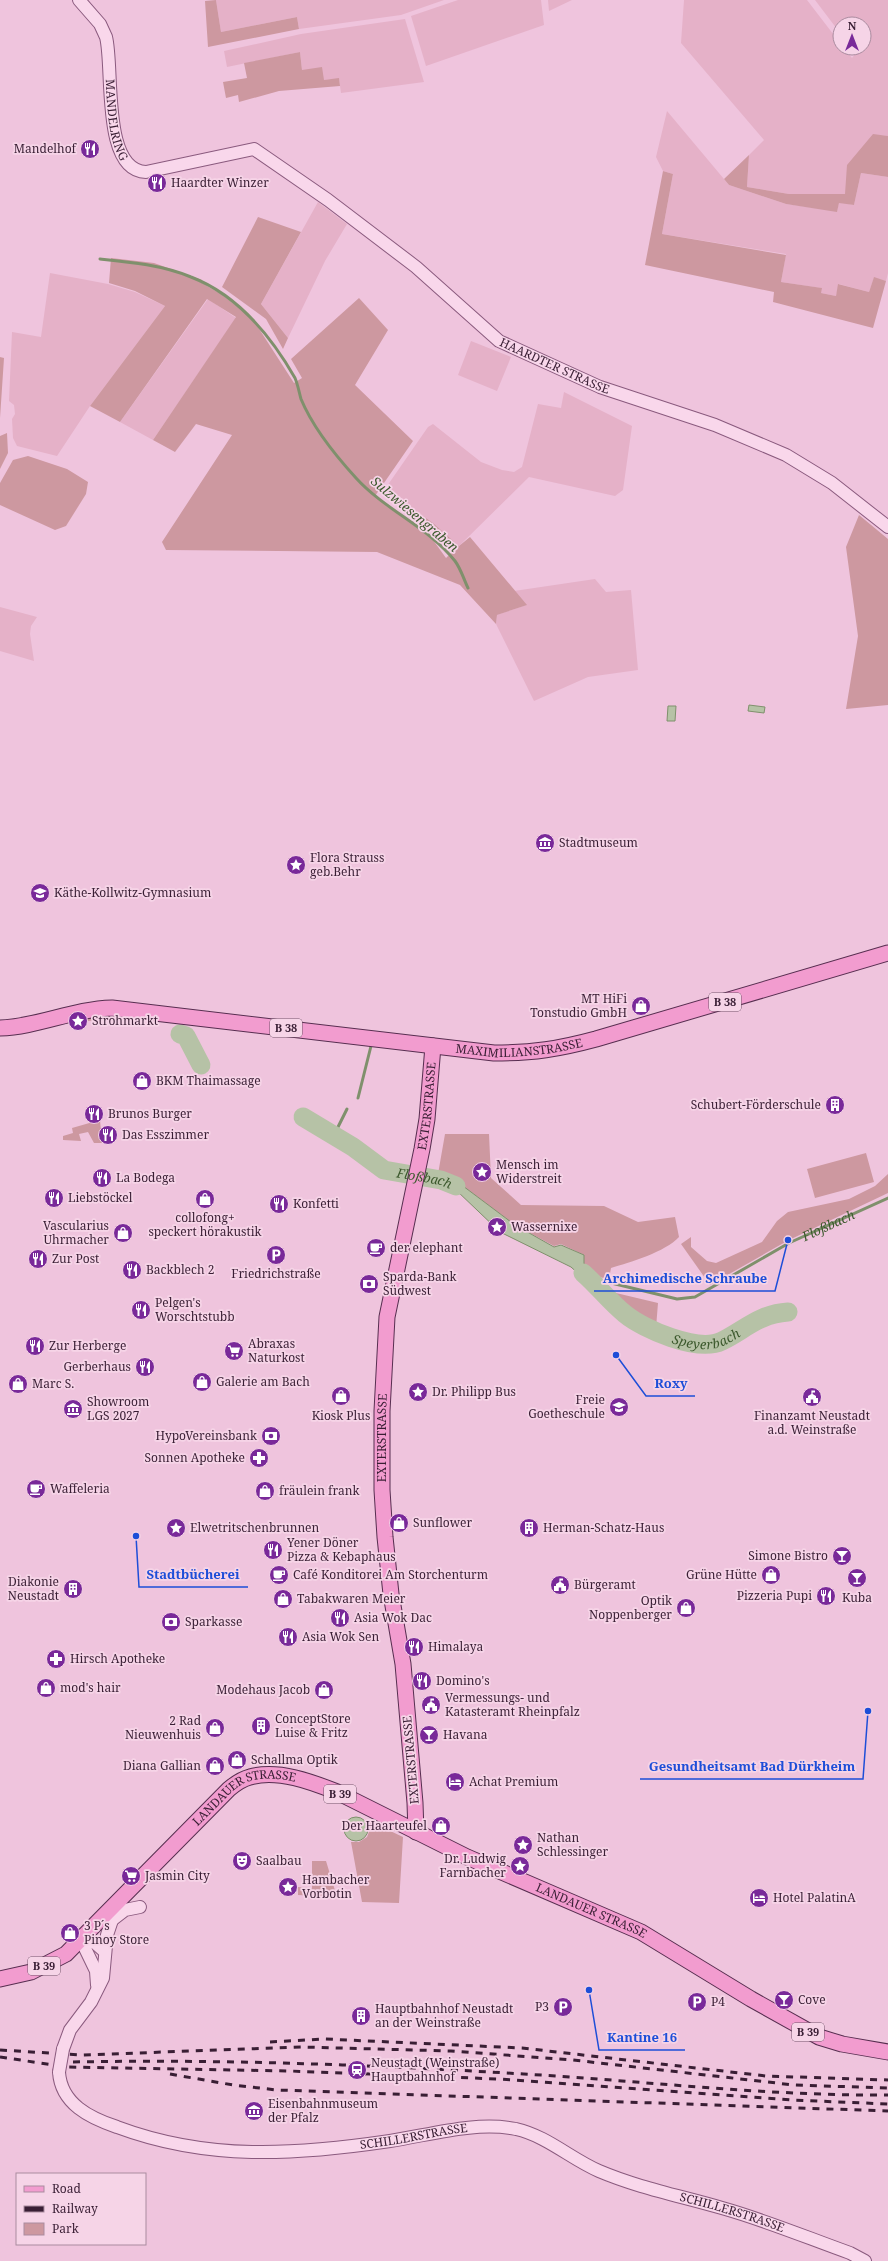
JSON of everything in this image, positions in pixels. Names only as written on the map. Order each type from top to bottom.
[{"type":"main road","name":"MAXIMILIANSTRASSE","points":[[0,1028],[20,1026],[90,1009],[112,1008],[494,1053],[526,1053],[563,1048],[888,953]]},
{"type":"main road","name":"EXTERSTRASSE","points":[[416,1832],[415,1803],[403,1664],[391,1594],[385,1538],[382,1490],[382,1426],[387,1317],[417,1176],[427,1119],[433,1046]]},
{"type":"main road","name":"LANDAUER STRASSE","points":[[0,1979],[20,1976],[42,1967],[66,1954],[207,1809],[229,1789],[252,1776],[281,1776],[316,1783],[416,1832],[641,1932],[751,1999],[819,2037],[872,2050],[888,2052]]},
{"type":"main road","name":"LANDAUER STRASSE","points":[[872,2050],[888,2058]]},
{"type":"street","name":"MANDELRING","points":[[79,0],[100,24],[106,37],[114,126],[120,153],[124,160],[134,170],[146,172],[254,149]]},
{"type":"street","name":"HAARDTER STRASSE","points":[[254,149],[328,200],[416,267],[499,341],[600,387],[715,425],[786,455],[832,483],[888,527]]},
{"type":"street","name":"SCHILLERSTRASSE","points":[[118,1902],[104,1951],[103,1978],[96,1992],[70,2030],[63,2049],[59,2072],[60,2081],[65,2093],[86,2116],[135,2134],[169,2144],[211,2151],[251,2153],[306,2152],[468,2129],[497,2127],[515,2129],[528,2132],[600,2171],[664,2193],[723,2208],[850,2254],[865,2261]]},
{"type":"street","points":[[112,1920],[125,1910],[140,1907]]},
{"type":"street","points":[[81,1940],[95,1943],[104,1951]]},
{"type":"street","points":[[81,1940],[96,1971],[96,1992]]},
{"type":"shaded area","points":[[216,0],[444,0],[401,15],[299,29],[297,17],[221,32]]},
{"type":"shaded area","points":[[458,0],[541,0],[544,25],[426,66],[411,16]]},
{"type":"shaded area","points":[[548,0],[572,0],[549,11]]},
{"type":"shaded area","points":[[684,0],[807,0],[832,33],[832,56],[850,56],[852,58],[854,56],[872,56],[872,16],[832,16],[832,22],[815,0],[888,0],[888,136],[873,135],[845,194],[789,194],[747,187],[749,155],[764,140],[681,43]]},
{"type":"shaded area","points":[[405,19],[424,82],[341,93],[339,79],[324,80],[302,70],[300,52],[227,67],[224,51],[301,34]]},
{"type":"shaded area","points":[[667,111],[729,185],[786,204],[837,211],[839,202],[854,205],[861,173],[888,177],[888,273],[886,281],[874,278],[869,292],[839,284],[836,296],[821,293],[821,288],[781,282],[786,254],[662,234],[673,174],[663,171],[656,157]]},
{"type":"shaded area","points":[[318,202],[347,224],[325,261],[288,338],[261,304]]},
{"type":"shaded area","points":[[50,273],[108,284],[135,292],[165,306],[90,406],[57,456],[17,446],[13,438],[12,419],[15,414],[14,405],[9,401],[12,332],[41,337]]},
{"type":"shaded area","points":[[208,299],[236,318],[153,440],[120,422]]},
{"type":"shaded area","points":[[471,341],[511,357],[497,391],[458,375]]},
{"type":"shaded area","points":[[564,392],[632,426],[623,490],[615,496],[529,477],[459,546],[433,523],[385,489],[428,427],[433,424],[481,462],[502,470],[514,472],[522,467],[538,404],[561,408]]},
{"type":"shaded area","points":[[595,579],[606,592],[631,590],[638,670],[588,677],[534,701],[496,624],[497,615],[526,605],[514,591]]},
{"type":"shaded area","points":[[0,607],[37,617],[31,626],[30,634],[34,661],[0,651]]},
{"type":"shaded area","points":[[749,705],[765,707],[764,713],[748,711]]},
{"type":"shaded area","points":[[668,706],[676,706],[675,721],[667,721]]},
{"type":"shaded area","points":[[433,1174],[455,1180],[515,1225],[554,1247],[561,1245],[584,1255],[584,1267],[605,1288],[600,1293],[571,1267],[500,1232],[456,1190],[432,1181]]},
{"type":"shaded area","points":[[356,1817],[365,1820],[368,1829],[365,1838],[356,1841],[347,1838],[344,1829],[347,1820]]},
{"type":"green space","points":[[216,0],[221,32],[297,17],[299,29],[208,47],[205,1]]},
{"type":"green space","points":[[300,52],[302,70],[322,67],[324,80],[339,78],[340,86],[279,91],[239,102],[238,95],[226,98],[223,82],[247,78],[244,63]]},
{"type":"green space","points":[[873,134],[888,136],[888,177],[861,173],[854,205],[839,203],[837,212],[786,204],[729,185],[724,179],[749,155],[747,187],[789,194],[845,194],[847,165]]},
{"type":"green space","points":[[663,171],[673,174],[662,234],[786,255],[781,282],[822,288],[821,293],[836,296],[838,284],[869,292],[874,277],[886,281],[873,328],[773,302],[774,292],[645,265]]},
{"type":"green space","points":[[258,217],[301,232],[261,304],[288,338],[283,349],[266,319],[222,287]]},
{"type":"green space","points":[[111,258],[154,263],[202,280],[200,282],[221,294],[252,318],[294,383],[302,378],[291,359],[359,298],[388,330],[355,385],[413,441],[375,496],[433,540],[446,558],[452,552],[429,528],[382,493],[385,489],[433,523],[459,546],[470,537],[527,605],[497,615],[496,624],[460,585],[377,552],[166,550],[162,542],[232,435],[196,424],[175,452],[153,440],[236,317],[207,299],[120,422],[90,406],[165,306],[135,291],[109,283]]},
{"type":"green space","points":[[0,357],[4,358],[0,418]]},
{"type":"green space","points":[[7,433],[8,453],[0,469],[0,436]]},
{"type":"green space","points":[[28,456],[67,469],[88,482],[86,494],[66,526],[55,530],[0,505],[0,483],[13,460]]},
{"type":"green space","points":[[859,515],[888,539],[888,705],[846,709],[858,636],[846,547]]},
{"type":"green space","points":[[114,1015],[127,1016],[127,1024],[109,1024],[108,1018],[76,1023],[76,1019]]},
{"type":"green space","points":[[100,1120],[102,1143],[94,1143],[88,1132],[79,1134],[81,1141],[63,1140],[63,1136],[73,1133],[72,1128]]},
{"type":"green space","points":[[445,1134],[489,1134],[491,1178],[521,1205],[604,1206],[638,1222],[675,1217],[679,1237],[657,1252],[638,1260],[611,1268],[609,1279],[594,1276],[584,1267],[584,1255],[561,1244],[554,1246],[515,1225],[455,1180],[438,1174]]},
{"type":"green space","points":[[866,1153],[874,1182],[815,1198],[807,1169]]},
{"type":"green space","points":[[888,1174],[888,1193],[787,1241],[710,1285],[681,1244],[691,1237],[691,1247],[707,1261],[716,1263],[762,1242],[777,1221],[788,1212],[849,1199],[875,1186]]},
{"type":"green space","points":[[616,1293],[658,1303],[656,1328],[628,1311],[613,1296]]},
{"type":"green space","points":[[365,1819],[403,1837],[399,1903],[362,1902],[351,1842],[359,1842],[367,1837],[370,1829]]},
{"type":"green space","points":[[312,1861],[326,1861],[337,1897],[298,1895],[298,1887],[312,1888]]},
{"type":"waterway","name":"Sulzwiesengraben","points":[[100,259],[146,265],[191,277],[224,294],[252,318],[286,362],[295,378],[306,410],[318,431],[340,460],[367,489],[432,538],[444,549],[457,564],[468,588]]},
{"type":"waterway","name":"Floßbach","points":[[180,1034],[186,1036],[201,1065]]},
{"type":"waterway","name":"Sulzwiesengraben","points":[[358,1098],[371,1046]]},
{"type":"waterway","name":"Sulzwiesengraben","points":[[333,1137],[347,1109]]},
{"type":"waterway","name":"Floßbach","points":[[303,1117],[353,1147],[384,1170],[441,1180],[456,1186]]},
{"type":"waterway","name":"Floßbach","points":[[596,1283],[603,1281],[677,1299],[695,1297],[789,1243],[888,1198]]},
{"type":"waterway","name":"Speyerbach","points":[[583,1273],[633,1320],[671,1338],[686,1342],[712,1344],[722,1341],[761,1319],[778,1313],[788,1312]]},
{"type":"railway","points":[[270,2042],[325,2039],[522,2048],[766,2076],[888,2080]]},
{"type":"railway","points":[[0,2050],[82,2055],[301,2047],[451,2051],[573,2060],[794,2085],[888,2088]]},
{"type":"railway","points":[[0,2057],[67,2067],[290,2071],[498,2079],[792,2100],[888,2104]]},
{"type":"railway","points":[[73,2062],[186,2061],[355,2065],[524,2074],[751,2091],[842,2095],[888,2095]]},
{"type":"railway","points":[[170,2074],[233,2085],[277,2090],[888,2111]]},
{"type":"place","name":"Mandelhof","points":[[90,149]]},
{"type":"place","name":"Haardter Winzer","points":[[157,183]]},
{"type":"place","name":"Stadtmuseum","points":[[545,843]]},
{"type":"place","name":"Flora Strauss geb.Behr","points":[[296,865]]},
{"type":"place","name":"Käthe-Kollwitz-Gymnasium","points":[[40,893]]},
{"type":"place","name":"MT HiFi Tonstudio GmbH","points":[[641,1006]]},
{"type":"place","name":"Strohmarkt","points":[[78,1021]]},
{"type":"place","name":"BKM Thaimassage","points":[[142,1081]]},
{"type":"place","name":"Schubert-Förderschule","points":[[835,1105]]},
{"type":"place","name":"Brunos Burger","points":[[94,1114]]},
{"type":"place","name":"Das Esszimmer","points":[[108,1135]]},
{"type":"place","name":"Mensch im Widerstreit","points":[[482,1172]]},
{"type":"place","name":"La Bodega","points":[[102,1178]]},
{"type":"place","name":"Liebstöckel","points":[[54,1198]]},
{"type":"place","name":"collofong+ speckert hörakustik","points":[[205,1199]]},
{"type":"place","name":"Konfetti","points":[[279,1204]]},
{"type":"place","name":"Wassernixe","points":[[497,1227]]},
{"type":"place","name":"Vascularius Uhrmacher","points":[[123,1233]]},
{"type":"place","name":"Archimedische Schraube","points":[[788,1240]]},
{"type":"place","name":"der elephant","points":[[376,1248]]},
{"type":"place","name":"Friedrichstraße","points":[[276,1255]]},
{"type":"place","name":"Zur Post","points":[[38,1259]]},
{"type":"place","name":"Backblech 2","points":[[132,1270]]},
{"type":"place","name":"Sparda-Bank Südwest","points":[[369,1284]]},
{"type":"place","name":"Pelgen's Worschtstubb","points":[[141,1310]]},
{"type":"place","name":"Zur Herberge","points":[[35,1346]]},
{"type":"place","name":"Abraxas Naturkost","points":[[234,1351]]},
{"type":"place","name":"Roxy","points":[[616,1355]]},
{"type":"place","name":"Gerberhaus","points":[[145,1367]]},
{"type":"place","name":"Galerie am Bach","points":[[202,1382]]},
{"type":"place","name":"Marc S.","points":[[18,1384]]},
{"type":"place","name":"Dr. Philipp Bus","points":[[418,1392]]},
{"type":"place","name":"Kiosk Plus","points":[[341,1396]]},
{"type":"place","name":"Finanzamt Neustadt a.d. Weinstraße","points":[[812,1397]]},
{"type":"place","name":"Freie Goetheschule","points":[[619,1407]]},
{"type":"place","name":"Showroom LGS 2027","points":[[73,1409]]},
{"type":"place","name":"HypoVereinsbank","points":[[271,1436]]},
{"type":"place","name":"Sonnen Apotheke","points":[[259,1458]]},
{"type":"place","name":"Waffeleria","points":[[36,1489]]},
{"type":"place","name":"fräulein frank","points":[[265,1491]]},
{"type":"place","name":"Sunflower","points":[[399,1523]]},
{"type":"place","name":"Elwetritschenbrunnen","points":[[176,1528]]},
{"type":"place","name":"Herman-Schatz-Haus","points":[[529,1528]]},
{"type":"place","name":"Stadtbücherei","points":[[136,1536]]},
{"type":"place","name":"Yener Döner Pizza & Kebaphaus","points":[[273,1550]]},
{"type":"place","name":"Simone Bistro","points":[[842,1556]]},
{"type":"place","name":"Café Konditorei Am Storchenturm","points":[[279,1575]]},
{"type":"place","name":"Grüne Hütte","points":[[771,1575]]},
{"type":"place","name":"Kuba","points":[[857,1578]]},
{"type":"place","name":"Bürgeramt","points":[[560,1585]]},
{"type":"place","name":"Diakonie Neustadt","points":[[73,1589]]},
{"type":"place","name":"Pizzeria Pupi","points":[[826,1596]]},
{"type":"place","name":"Tabakwaren Meier","points":[[283,1599]]},
{"type":"place","name":"Optik Noppenberger","points":[[686,1608]]},
{"type":"place","name":"Asia Wok Dac","points":[[340,1618]]},
{"type":"place","name":"Sparkasse","points":[[171,1622]]},
{"type":"place","name":"Asia Wok Sen","points":[[288,1637]]},
{"type":"place","name":"Himalaya","points":[[414,1647]]},
{"type":"place","name":"Hirsch Apotheke","points":[[56,1659]]},
{"type":"place","name":"Domino's","points":[[422,1681]]},
{"type":"place","name":"mod's hair","points":[[46,1688]]},
{"type":"place","name":"Modehaus Jacob","points":[[324,1690]]},
{"type":"place","name":"Vermessungs- und Katasteramt Rheinpfalz","points":[[431,1705]]},
{"type":"place","name":"Gesundheitsamt Bad Dürkheim","points":[[868,1711]]},
{"type":"place","name":"ConceptStore Luise & Fritz","points":[[261,1726]]},
{"type":"place","name":"2 Rad Nieuwenhuis","points":[[215,1728]]},
{"type":"place","name":"Havana","points":[[429,1735]]},
{"type":"place","name":"Schallma Optik","points":[[237,1760]]},
{"type":"place","name":"Diana Gallian","points":[[215,1766]]},
{"type":"place","name":"Achat Premium","points":[[455,1782]]},
{"type":"place","name":"Der Haarteufel","points":[[441,1826]]},
{"type":"place","name":"Nathan Schlessinger","points":[[523,1845]]},
{"type":"place","name":"Saalbau","points":[[242,1861]]},
{"type":"place","name":"Dr. Ludwig Farnbacher","points":[[520,1866]]},
{"type":"place","name":"Jasmin City","points":[[131,1876]]},
{"type":"place","name":"Hambacher Vorbotin","points":[[288,1887]]},
{"type":"place","name":"Hotel PalatinA","points":[[759,1898]]},
{"type":"place","name":"3 P´s Pinoy Store","points":[[70,1933]]},
{"type":"place","name":"Kantine 16","points":[[589,1990]]},
{"type":"place","name":"Cove","points":[[784,2000]]},
{"type":"place","name":"P4","points":[[697,2002]]},
{"type":"place","name":"P3","points":[[563,2007]]},
{"type":"place","name":"Hauptbahnhof Neustadt an der Weinstraße","points":[[361,2016]]},
{"type":"place","name":"Neustadt (Weinstraße) Hauptbahnhof","points":[[357,2070]]},
{"type":"place","name":"Eisenbahnmuseum der Pfalz","points":[[254,2111]]}]
